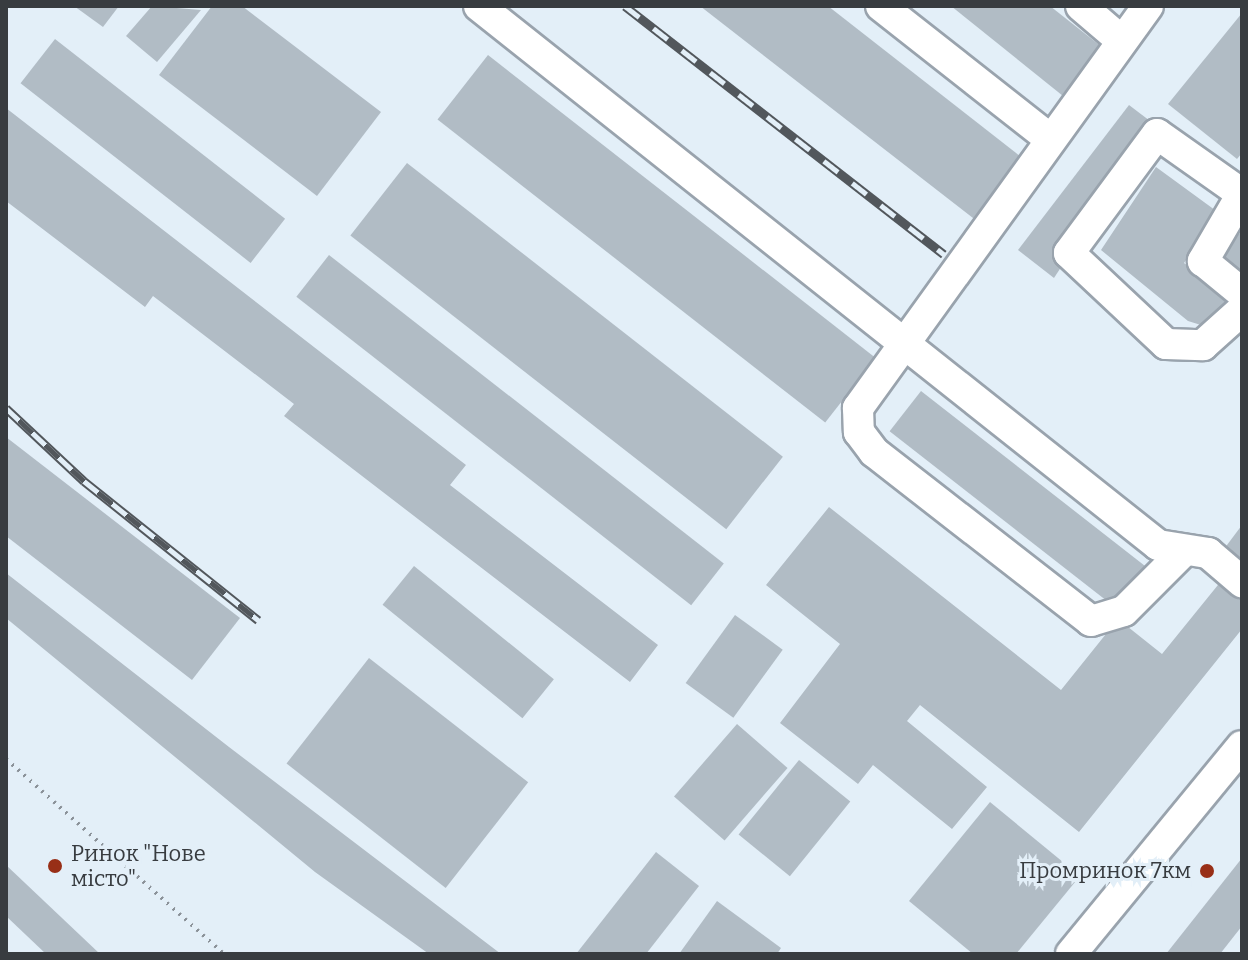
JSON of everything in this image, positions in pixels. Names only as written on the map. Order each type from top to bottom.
[{"type":"street","points":[[881,6],[1051,140]]},
{"type":"street","points":[[1081,6],[1122,41]]},
{"type":"street","points":[[1148,6],[858,408],[859,432],[874,452],[1091,621],[1124,611],[1182,553]]},
{"type":"street","points":[[482,7],[1158,545],[1182,553],[1208,553],[1242,582]]},
{"type":"street","points":[[1242,293],[1203,261],[1242,194],[1157,134],[1069,253],[1166,344],[1203,345],[1242,310]]},
{"type":"street","points":[[1071,954],[1242,746]]},
{"type":"path","points":[[6,759],[224,954]]},
{"type":"building","points":[[74,6],[119,6],[103,27]]},
{"type":"building","points":[[152,6],[201,10],[157,62],[126,36]]},
{"type":"building","points":[[212,6],[242,6],[381,112],[317,196],[159,75]]},
{"type":"building","points":[[700,6],[828,6],[1030,164],[982,225]]},
{"type":"building","points":[[951,6],[1050,6],[1107,51],[1068,100]]},
{"type":"building","points":[[1242,13],[1242,153],[1237,159],[1168,104]]},
{"type":"building","points":[[55,39],[285,219],[251,263],[21,83]]},
{"type":"building","points":[[488,55],[876,358],[825,423],[438,120]]},
{"type":"building","points":[[1129,105],[1154,124],[1054,278],[1018,250]]},
{"type":"building","points":[[6,108],[466,465],[450,485],[658,645],[630,682],[284,416],[294,404],[153,296],[145,307],[6,201]]},
{"type":"building","points":[[407,163],[783,457],[726,529],[350,235]]},
{"type":"building","points":[[1156,167],[1219,213],[1184,263],[1241,306],[1217,330],[1188,321],[1101,250]]},
{"type":"building","points":[[1242,230],[1242,285],[1217,263]]},
{"type":"building","points":[[329,255],[724,563],[691,605],[296,297]]},
{"type":"building","points":[[921,391],[1148,568],[1117,608],[890,431]]},
{"type":"building","points":[[6,437],[240,618],[192,680],[6,536]]},
{"type":"building","points":[[829,507],[1061,690],[1118,619],[1162,654],[1222,580],[1242,596],[1242,629],[1079,832],[920,705],[907,721],[987,787],[952,829],[873,765],[858,784],[780,723],[840,644],[766,585]]},
{"type":"building","points":[[1242,525],[1242,562],[1224,549]]},
{"type":"building","points":[[414,566],[554,679],[522,718],[383,605]]},
{"type":"building","points":[[6,573],[501,954],[429,954],[315,872],[6,618]]},
{"type":"building","points":[[735,615],[783,650],[733,718],[686,683]]},
{"type":"building","points":[[369,658],[528,782],[446,888],[287,764]]},
{"type":"building","points":[[737,724],[788,768],[725,840],[674,796]]},
{"type":"building","points":[[799,760],[850,802],[790,876],[739,835]]},
{"type":"building","points":[[990,802],[1080,876],[1016,954],[973,954],[909,901]]},
{"type":"building","points":[[656,852],[699,886],[646,954],[576,954]]},
{"type":"building","points":[[1242,858],[1242,926],[1220,954],[1166,954]]},
{"type":"building","points":[[6,865],[100,954],[46,954],[6,916]]},
{"type":"building","points":[[717,901],[781,948],[777,954],[679,954]]},
{"type":"railway","points":[[625,6],[944,254]]},
{"type":"railway","points":[[6,408],[84,481],[258,620]]},
{"type":"place","name":"Ринок \"Нове місто\"","points":[[55,866]]},
{"type":"place","name":"Промринок 7км","points":[[1207,871]]}]
